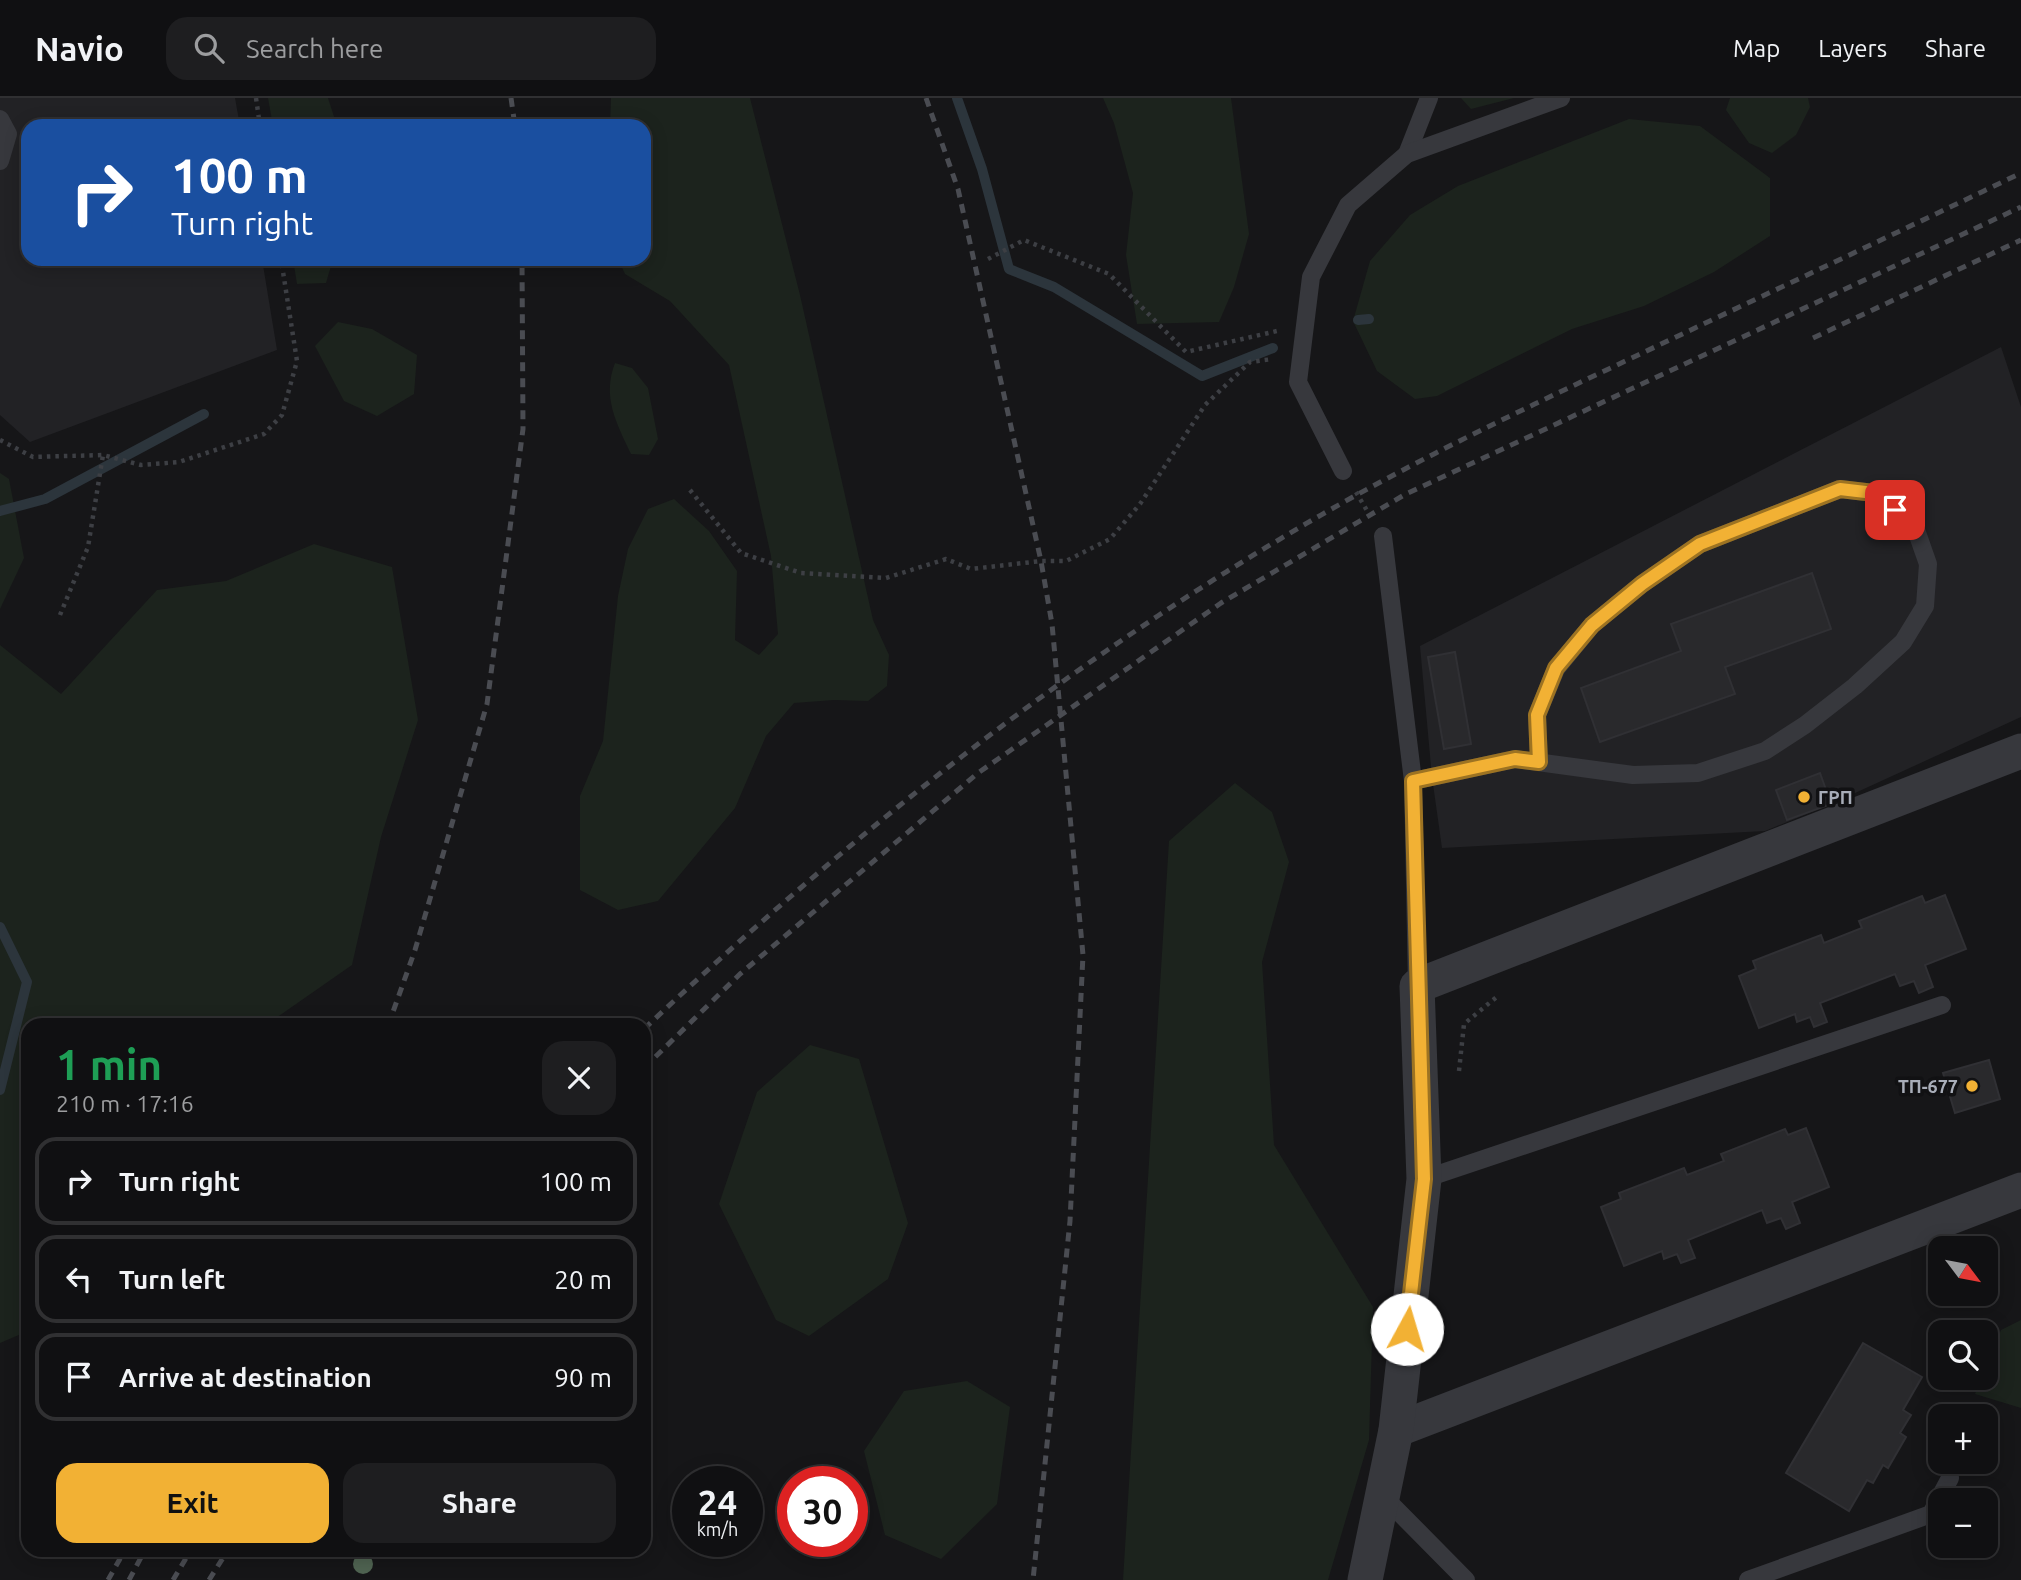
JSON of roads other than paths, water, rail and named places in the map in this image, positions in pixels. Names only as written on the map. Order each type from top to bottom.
[{"type":"street","points":[[1365,1580],[1396,1430],[1424,1179],[1417,986],[2021,751]]},
{"type":"street","points":[[1396,1430],[2021,1190]]},
{"type":"lane","points":[[1407,153],[1429,98]]},
{"type":"lane","points":[[1343,471],[1298,382],[1311,276],[1348,205],[1407,153],[1561,98]]},
{"type":"lane","points":[[0,119],[8,134],[0,161]]},
{"type":"lane","points":[[1413,781],[1515,759],[1633,775],[1698,773],[1765,751],[1855,686],[1903,642],[1925,606],[1928,564],[1915,527],[1874,493],[1840,489],[1700,544],[1642,584],[1592,625],[1556,668],[1537,715],[1539,762]]},
{"type":"lane","points":[[1383,536],[1413,781],[1417,986]]},
{"type":"lane","points":[[1424,1179],[1942,1005]]},
{"type":"lane","points":[[1748,1580],[1931,1514],[1950,1478]]},
{"type":"lane","points":[[1382,1495],[1466,1580]]},
{"type":"waterway","points":[[957,98],[982,169],[1009,269],[1054,287],[1202,376],[1273,348]]},
{"type":"waterway","points":[[1358,320],[1369,319]]},
{"type":"waterway","points":[[0,511],[45,499],[204,414]]},
{"type":"waterway","points":[[0,927],[27,982],[0,1090]]},
{"type":"railway","points":[[511,98],[514,119]]},
{"type":"railway","points":[[926,98],[958,189],[1041,561],[1052,624],[1083,955],[1070,1221],[1033,1580]]},
{"type":"railway","points":[[651,1023],[723,956],[886,816],[1057,686],[1145,624],[1236,566],[1328,511],[1480,430],[2021,173]]},
{"type":"railway","points":[[651,1061],[740,974],[978,773],[1221,603],[1404,495],[2021,207]]},
{"type":"railway","points":[[1813,338],[2021,240]]},
{"type":"railway","points":[[391,1018],[415,950],[487,704],[523,429],[522,266]]},
{"type":"railway","points":[[108,1580],[121,1557]]},
{"type":"railway","points":[[129,1580],[141,1557]]},
{"type":"railway","points":[[173,1580],[187,1557]]},
{"type":"railway","points":[[209,1580],[224,1557]]},
{"type":"place","name":"ГРП","points":[[1804,797]]},
{"type":"place","name":"ТП-677","points":[[1972,1086]]}]
